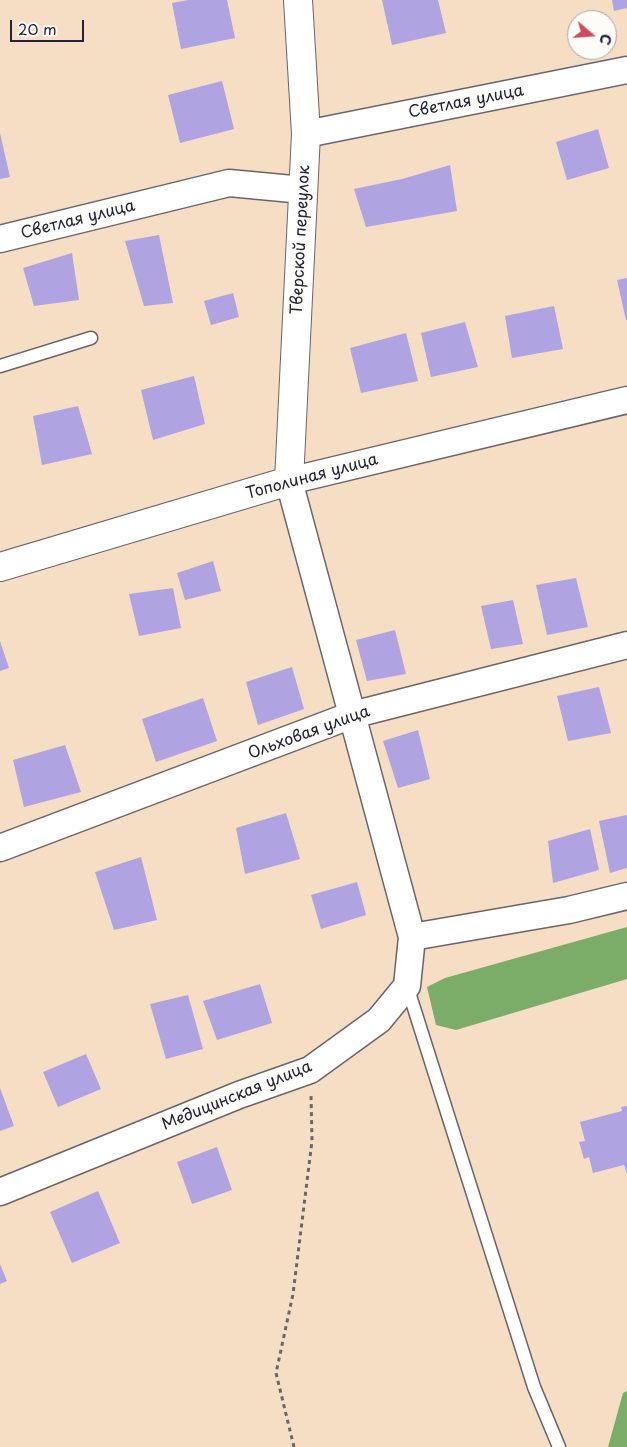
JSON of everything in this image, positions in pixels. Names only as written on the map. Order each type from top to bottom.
[{"type":"street","name":"Тверской переулок","points":[[289,481],[306,134],[298,0]]},
{"type":"street","name":"Светлая улица","points":[[306,134],[627,70]]},
{"type":"street","name":"Светлая улица","points":[[0,239],[229,184],[303,190]]},
{"type":"street","name":"Тополиная улица","points":[[0,567],[289,481],[627,400]]},
{"type":"street","points":[[289,481],[412,937],[407,986]]},
{"type":"street","name":"Ольховая улица","points":[[0,848],[352,715],[627,645]]},
{"type":"street","points":[[412,937],[569,910],[627,896]]},
{"type":"street","name":"Медицинская улица","points":[[0,1192],[239,1095],[310,1070],[380,1020],[407,986]]},
{"type":"lane","points":[[0,366],[91,338]]},
{"type":"lane","points":[[407,986],[534,1387],[559,1447]]},
{"type":"path","points":[[294,1447],[276,1374],[293,1294],[312,1141],[310,1070]]},
{"type":"green space","points":[[627,927],[627,979],[456,1030],[436,1025],[427,987],[445,978]]},
{"type":"green space","points":[[627,1391],[627,1447],[608,1447],[623,1393]]},
{"type":"building","points":[[188,0],[227,0],[235,38],[181,49],[172,3]]},
{"type":"building","points":[[382,0],[438,0],[446,33],[392,45]]},
{"type":"building","points":[[612,0],[627,0],[627,8],[614,10]]},
{"type":"building","points":[[222,81],[234,129],[180,143],[168,95]]},
{"type":"building","points":[[598,129],[609,168],[567,180],[556,142]]},
{"type":"building","points":[[0,133],[10,177],[0,179]]},
{"type":"building","points":[[450,165],[457,211],[366,227],[354,189],[402,179]]},
{"type":"building","points":[[159,235],[173,303],[144,306],[125,241]]},
{"type":"building","points":[[72,253],[79,300],[34,306],[23,268]]},
{"type":"building","points":[[627,278],[627,320],[626,320],[617,280]]},
{"type":"building","points":[[233,293],[239,317],[211,325],[204,301]]},
{"type":"building","points":[[554,306],[563,349],[512,358],[505,316]]},
{"type":"building","points":[[465,322],[478,367],[431,377],[421,333]]},
{"type":"building","points":[[406,333],[418,381],[361,393],[350,348]]},
{"type":"building","points":[[194,376],[205,424],[153,440],[141,390]]},
{"type":"building","points":[[78,406],[92,454],[42,465],[33,416]]},
{"type":"building","points":[[213,561],[221,591],[185,600],[177,573]]},
{"type":"building","points":[[576,578],[588,627],[547,635],[536,585]]},
{"type":"building","points":[[173,588],[181,628],[139,636],[129,594]]},
{"type":"building","points":[[513,600],[523,644],[491,649],[481,606]]},
{"type":"building","points":[[395,630],[406,674],[367,681],[356,640]]},
{"type":"building","points":[[0,641],[9,668],[0,671]]},
{"type":"building","points":[[292,667],[304,709],[258,725],[246,682]]},
{"type":"building","points":[[599,687],[611,733],[568,741],[557,696]]},
{"type":"building","points":[[203,698],[217,741],[156,762],[142,719]]},
{"type":"building","points":[[418,730],[430,779],[398,788],[383,741]]},
{"type":"building","points":[[65,745],[81,792],[24,807],[13,760]]},
{"type":"building","points":[[286,813],[300,859],[245,874],[236,828]]},
{"type":"building","points":[[627,815],[627,868],[610,873],[599,821]]},
{"type":"building","points":[[590,829],[599,870],[553,883],[548,841]]},
{"type":"building","points":[[141,857],[157,920],[114,930],[95,872]]},
{"type":"building","points":[[357,882],[366,915],[321,929],[311,895]]},
{"type":"building","points":[[260,984],[272,1023],[217,1040],[203,1001]]},
{"type":"building","points":[[188,995],[203,1049],[166,1059],[150,1004]]},
{"type":"building","points":[[86,1054],[101,1089],[58,1107],[43,1072]]},
{"type":"building","points":[[0,1088],[14,1126],[0,1131]]},
{"type":"building","points":[[627,1106],[627,1174],[624,1165],[593,1173],[589,1157],[584,1159],[579,1142],[585,1141],[580,1122],[622,1111],[621,1107]]},
{"type":"building","points":[[217,1147],[232,1190],[192,1204],[177,1162]]},
{"type":"building","points":[[98,1191],[120,1243],[72,1263],[50,1212]]},
{"type":"building","points":[[0,1264],[7,1281],[0,1284]]}]
